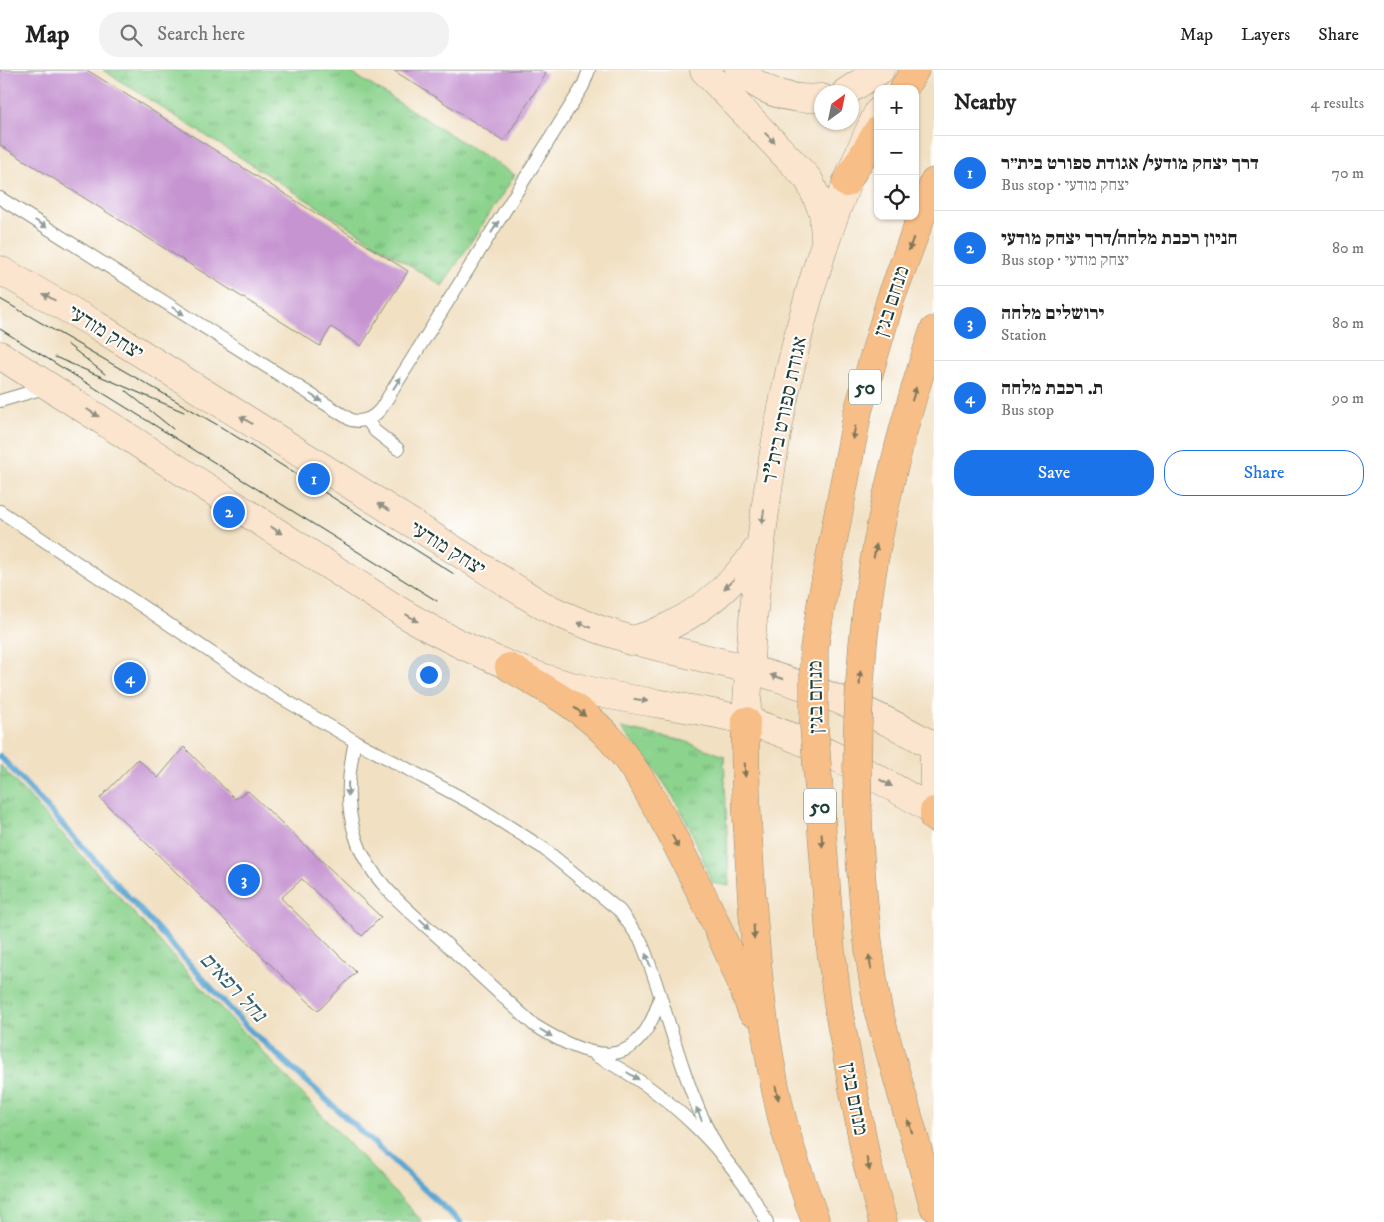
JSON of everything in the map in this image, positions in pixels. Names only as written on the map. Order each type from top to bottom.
[{"type":"highway","points":[[906,85],[915,70]]},
{"type":"highway","points":[[846,183],[874,137]]},
{"type":"highway","name":"מנחם בגין","points":[[883,1222],[867,1163],[839,1013],[829,925],[814,726],[814,648],[858,411],[891,298],[934,182]]},
{"type":"highway","name":"מנחם בגין","points":[[934,330],[894,466],[874,557],[862,648],[858,720],[857,833],[869,955],[878,1010],[934,1206]]},
{"type":"highway","points":[[509,667],[575,708],[605,733],[646,787],[702,892],[722,937],[771,1065]]},
{"type":"highway","points":[[746,721],[745,756],[755,954],[771,1065],[782,1115],[798,1171],[816,1222]]},
{"type":"highway","points":[[934,811],[934,818]]},
{"type":"main road","points":[[704,70],[808,180],[823,212],[826,242]]},
{"type":"main road","points":[[739,70],[765,90],[789,97],[814,98]]},
{"type":"main road","points":[[857,85],[880,70]]},
{"type":"main road","points":[[892,85],[899,70]]},
{"type":"main road","name":"אגודת ספורט בית\"ר","points":[[746,721],[748,669],[759,546],[768,480],[787,383],[826,242],[846,183],[874,121]]},
{"type":"main road","name":"יצחק מודעי","points":[[0,270],[96,325],[516,590],[569,619],[630,640],[748,669],[805,686],[862,708],[934,746]]},
{"type":"main road","points":[[0,355],[403,613],[460,646],[509,667],[548,680],[593,692],[678,706],[746,721],[779,732],[830,754],[885,782],[934,811]]},
{"type":"main road","points":[[630,640],[666,628],[718,596],[747,565],[759,546]]},
{"type":"main road","points":[[934,752],[934,811]]},
{"type":"lane","points":[[0,198],[351,420],[367,420],[380,410],[583,86],[589,70]]},
{"type":"lane","points":[[0,401],[18,394],[52,387]]},
{"type":"lane","points":[[367,420],[375,431],[398,449]]},
{"type":"lane","points":[[0,511],[261,686],[355,741],[475,805],[543,848],[606,898],[631,924],[641,941],[693,1099],[706,1130],[722,1157]]},
{"type":"lane","points":[[355,741],[347,790],[349,814],[356,840],[369,865],[391,893],[534,1026],[561,1042],[590,1053],[640,1080],[675,1108],[722,1157],[750,1193],[767,1222]]},
{"type":"lane","points":[[590,1053],[611,1054],[626,1050],[638,1042],[649,1028],[660,997]]},
{"type":"green space","points":[[103,70],[347,70],[515,175],[442,286]]},
{"type":"green space","points":[[620,728],[684,741],[724,756],[729,886],[712,883],[691,830],[673,797],[648,761]]},
{"type":"green space","points":[[0,765],[189,974],[423,1222],[0,1222]]},
{"type":"building","points":[[0,70],[87,70],[408,271],[361,346],[331,327],[320,346],[0,145]]},
{"type":"building","points":[[393,70],[540,70],[546,74],[504,141]]},
{"type":"building","points":[[184,747],[235,799],[248,791],[381,917],[362,936],[302,879],[281,898],[356,972],[318,1011],[100,798],[138,759],[158,778]]},
{"type":"waterway","name":"נחל רפאים","points":[[0,756],[245,1025],[460,1222]]},
{"type":"tram line","points":[[0,299],[221,427],[454,574]]},
{"type":"tram line","points":[[0,329],[437,601]]},
{"type":"tram line","points":[[67,344],[105,374]]},
{"type":"tram line","points":[[55,357],[184,412]]},
{"type":"tram line","points":[[126,391],[173,429]]},
{"type":"place","name":"דרך יצחק מודעי/ אגודת ספורט בית״ר","points":[[314,479]]},
{"type":"place","name":"חניון רכבת מלחה/דרך יצחק מודעי","points":[[229,512]]},
{"type":"place","name":"ת. רכבת מלחה","points":[[130,678]]},
{"type":"place","name":"ירושלים מלחה","points":[[244,880]]}]
